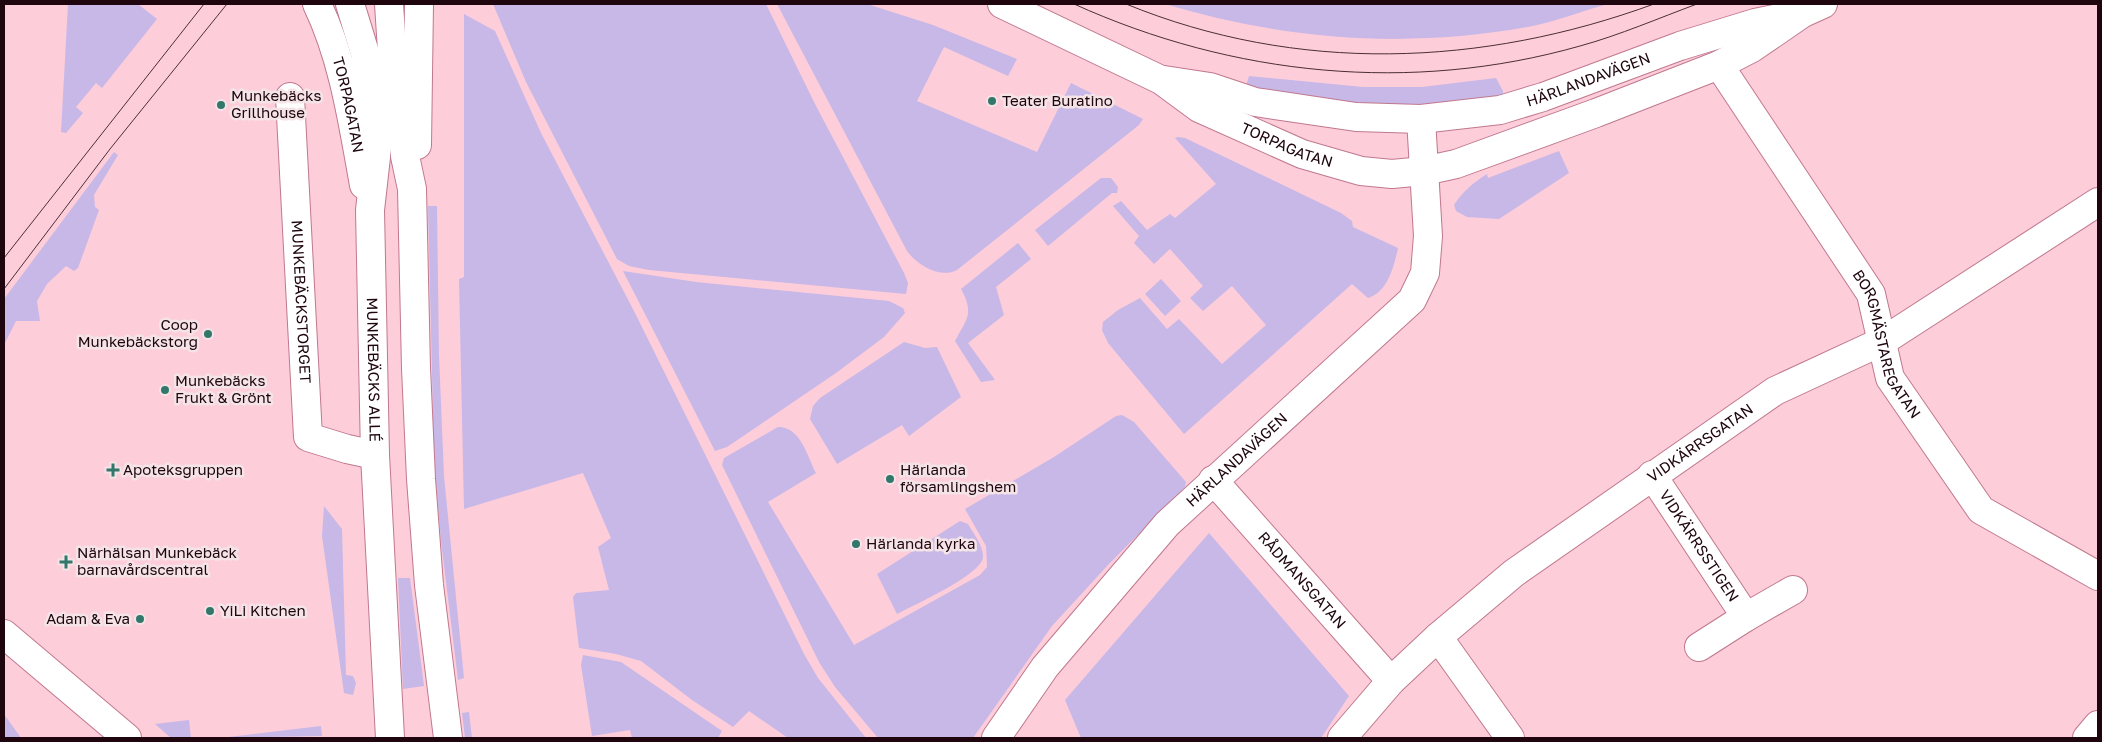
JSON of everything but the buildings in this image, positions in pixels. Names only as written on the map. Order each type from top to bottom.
[{"type":"street","name":"TORPAGATAN","points":[[317,4],[339,65],[370,210]]},
{"type":"street","name":"MUNKEBÄCKS ALLÉ","points":[[350,4],[365,53],[374,113],[376,157],[370,210],[375,454],[390,738]]},
{"type":"street","points":[[389,4],[392,66],[405,156],[412,189]]},
{"type":"street","points":[[418,4],[416,148],[412,189],[416,368],[421,479],[429,585],[448,738]]},
{"type":"street","name":"TORPAGATAN","points":[[1002,4],[1161,80],[1199,108],[1302,154],[1361,171],[1392,174],[1424,171]]},
{"type":"street","name":"HÄRLANDAVÄGEN","points":[[1424,171],[1456,164],[1519,142],[1719,65],[1752,48],[1813,8]]},
{"type":"street","name":"HÄRLANDAVÄGEN","points":[[996,738],[1045,666],[1167,524],[1412,300],[1424,273],[1427,255],[1421,119],[1500,110],[1544,97],[1717,34],[1813,8]]},
{"type":"street","name":"BORGMÄSTAREGATAN","points":[[1719,65],[1870,294],[1890,378],[1982,510],[2098,576]]},
{"type":"street","name":"TORPAGATAN","points":[[1161,80],[1210,86],[1255,102],[1314,112],[1356,117],[1421,119]]},
{"type":"street","name":"MUNKEBÄCKSTORGET","points":[[290,97],[308,437],[347,449],[375,454]]},
{"type":"street","name":"VIDKÄRRSGATAN","points":[[1342,738],[1391,681],[1438,637],[1514,573],[1775,390],[1882,341],[2098,202]]},
{"type":"street","name":"VIDKÄRRSSTIGEN","points":[[1652,476],[1746,617]]},
{"type":"street","name":"RÅDMANSGATAN","points":[[1213,480],[1391,681]]},
{"type":"street","name":"VIDKÄRRSSTIGEN","points":[[1699,647],[1793,590]]},
{"type":"street","points":[[4,634],[127,738]]},
{"type":"street","points":[[1438,637],[1510,738]]},
{"type":"street","points":[[2087,738],[2098,725]]},
{"type":"shaded area","points":[[68,4],[138,4],[157,19],[102,88],[96,83],[76,107],[83,113],[66,133],[61,132]]},
{"type":"shaded area","points":[[493,4],[766,4],[815,104],[904,273],[908,283],[906,294],[649,270],[629,266],[617,259],[526,82]]},
{"type":"shaded area","points":[[777,4],[867,4],[933,25],[1017,59],[1008,76],[944,47],[917,101],[1037,152],[1071,83],[1143,119],[1139,125],[957,270],[943,273],[936,272],[923,266],[907,251]]},
{"type":"shaded area","points":[[1165,4],[1608,4],[1528,27],[1437,38],[1391,39],[1300,33],[1255,26]]},
{"type":"shaded area","points":[[464,14],[495,31],[541,133],[635,313],[804,654],[818,678],[866,738],[788,738],[749,711],[733,727],[692,700],[641,661],[616,654],[579,648],[573,597],[576,593],[609,590],[598,547],[611,538],[583,473],[464,509],[459,279],[464,277]]},
{"type":"shaded area","points":[[1249,76],[1363,87],[1422,87],[1496,78],[1503,91],[1503,100],[1447,107],[1331,104],[1246,86]]},
{"type":"shaded area","points":[[1175,138],[1185,138],[1341,213],[1352,221],[1353,227],[1398,248],[1389,278],[1381,290],[1368,298],[1352,284],[1184,434],[1108,343],[1102,330],[1103,322],[1118,310],[1140,298],[1167,329],[1179,319],[1222,364],[1266,325],[1232,286],[1203,311],[1190,298],[1203,286],[1170,249],[1154,264],[1134,243],[1139,236],[1113,206],[1121,201],[1147,230],[1170,214],[1175,218],[1216,184]]},
{"type":"shaded area","points":[[1559,151],[1569,173],[1499,219],[1467,217],[1456,211],[1454,205],[1461,196],[1487,174],[1488,178]]},
{"type":"shaded area","points":[[114,152],[118,155],[94,195],[95,207],[99,210],[78,268],[74,271],[66,266],[47,284],[37,301],[40,321],[16,321],[4,345],[4,299]]},
{"type":"shaded area","points":[[1101,178],[1111,178],[1118,187],[1117,193],[1112,193],[1048,246],[1035,230]]},
{"type":"shaded area","points":[[428,206],[437,206],[439,355],[444,476],[464,678],[458,680],[441,541],[434,459]]},
{"type":"shaded area","points":[[1018,243],[1031,259],[996,287],[1004,315],[968,343],[995,380],[981,382],[955,341],[965,322],[968,311],[968,305],[961,289]]},
{"type":"shaded area","points":[[623,271],[696,282],[889,301],[903,308],[905,313],[884,337],[836,373],[727,447],[715,451]]},
{"type":"shaded area","points":[[1161,279],[1181,301],[1165,316],[1145,294]]},
{"type":"shaded area","points":[[904,342],[925,348],[937,347],[961,397],[909,436],[902,425],[837,464],[810,419],[813,406],[820,398]]},
{"type":"shaded area","points":[[1122,415],[1134,422],[1186,482],[1185,487],[1108,565],[1052,626],[973,738],[878,738],[835,687],[819,662],[722,465],[724,458],[778,427],[786,428],[798,437],[816,473],[768,502],[854,645],[980,575],[987,567],[986,546],[965,509],[1054,457],[1116,416]]},
{"type":"shaded area","points":[[324,506],[342,529],[346,675],[353,676],[356,683],[353,695],[344,693],[322,536]]},
{"type":"shaded area","points":[[960,521],[968,524],[980,543],[983,556],[980,563],[960,580],[897,614],[877,574]]},
{"type":"shaded area","points":[[1209,533],[1349,696],[1321,738],[1081,738],[1065,700]]},
{"type":"shaded area","points":[[398,578],[410,578],[424,686],[403,689]]},
{"type":"shaded area","points":[[583,655],[621,662],[722,731],[718,738],[632,738],[630,730],[592,736],[581,665]]},
{"type":"shaded area","points":[[469,712],[472,738],[465,738],[462,713]]},
{"type":"shaded area","points":[[4,714],[21,738],[4,738]]},
{"type":"shaded area","points":[[189,720],[191,738],[171,738],[155,724]]},
{"type":"shaded area","points":[[321,726],[322,736],[220,738]]},
{"type":"tram line","points":[[4,258],[204,4]]},
{"type":"tram line","points":[[4,289],[110,149],[227,4]]},
{"type":"tram line","points":[[1074,4],[1134,28],[1196,48],[1259,62],[1323,70],[1388,73],[1452,70],[1516,61],[1595,42],[1697,4]]},
{"type":"tram line","points":[[1126,4],[1191,27],[1256,42],[1323,51],[1390,54],[1456,50],[1523,40],[1589,25],[1654,4]]},
{"type":"place","name":"Teater Buratino","points":[[992,101]]},
{"type":"place","name":"Munkebäcks Grillhouse","points":[[221,105]]},
{"type":"place","name":"Coop Munkebäckstorg","points":[[208,334]]},
{"type":"place","name":"Munkebäcks Frukt & Grönt","points":[[165,390]]},
{"type":"place","name":"Apoteksgruppen","points":[[113,470]]},
{"type":"place","name":"Härlanda församlingshem","points":[[890,479]]},
{"type":"place","name":"Härlanda kyrka","points":[[856,544]]},
{"type":"place","name":"Närhälsan Munkebäck barnavårdscentral","points":[[66,562]]},
{"type":"place","name":"YiLi Kitchen","points":[[210,611]]},
{"type":"place","name":"Adam & Eva","points":[[140,619]]}]
